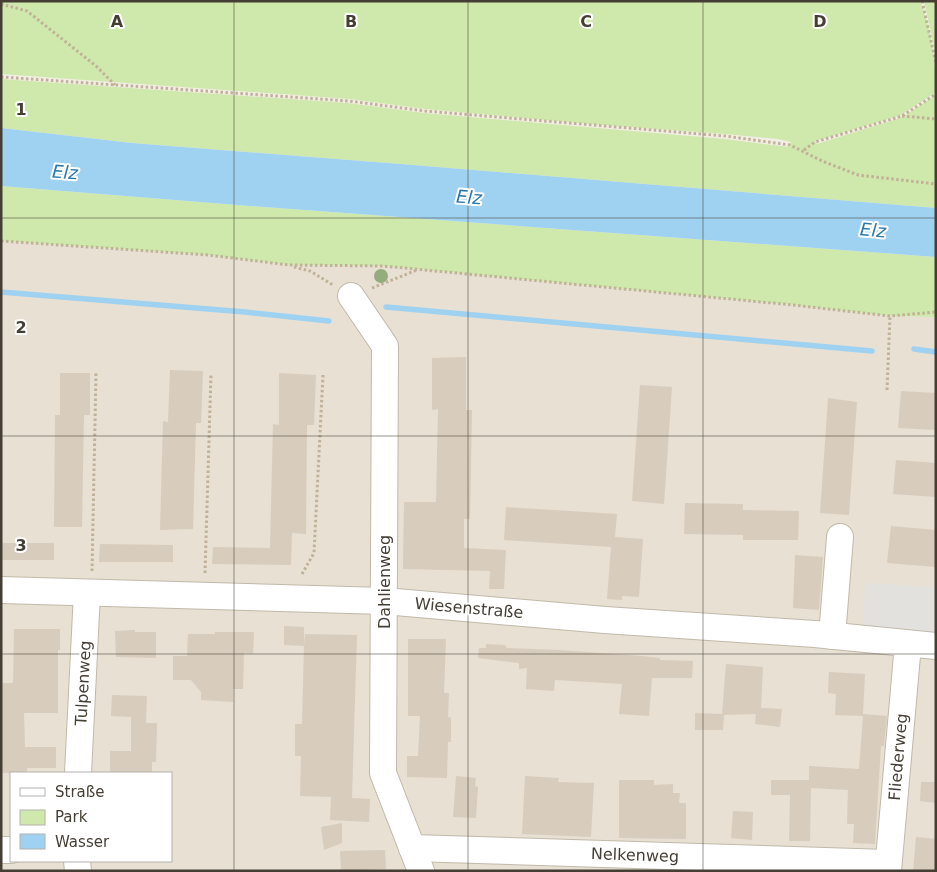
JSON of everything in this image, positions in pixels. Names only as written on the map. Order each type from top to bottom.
[{"type":"street","name":"Dahlienweg","points":[[351,296],[385,346],[382,773],[416,859]]},
{"type":"street","points":[[832,636],[840,537]]},
{"type":"street","name":"Wiesenstraße","points":[[1,590],[89,582],[384,601],[605,620],[832,636],[936,646]]},
{"type":"street","name":"Tulpenweg","points":[[78,772],[89,582]]},
{"type":"street","name":"Fliederweg","points":[[888,867],[908,644]]},
{"type":"street","name":"Nelkenweg","points":[[416,859],[888,867]]},
{"type":"path","points":[[922,1],[936,63]]},
{"type":"path","points":[[1,4],[27,11],[96,66],[115,86]]},
{"type":"path","points":[[1,77],[349,101],[424,111],[725,136],[784,143],[804,150],[822,161],[858,175],[936,184]]},
{"type":"path","points":[[804,150],[816,142],[902,116],[936,94]]},
{"type":"path","points":[[902,116],[936,119]]},
{"type":"path","points":[[1,241],[208,255],[289,265],[383,266],[419,269],[890,316],[936,313]]},
{"type":"path","points":[[289,265],[310,271],[351,296],[419,269]]},
{"type":"path","points":[[887,390],[890,316]]},
{"type":"path","points":[[89,582],[96,372]]},
{"type":"path","points":[[205,573],[211,374]]},
{"type":"path","points":[[302,574],[314,553],[323,375]]},
{"type":"shaded area","points":[[1,241],[208,255],[289,265],[383,266],[890,316],[936,317],[936,871],[1,871]]},
{"type":"shaded area","points":[[865,583],[936,587],[936,632],[863,625]]},
{"type":"green space","points":[[1,1],[920,1],[932,46],[936,92],[901,115],[815,141],[817,144],[903,117],[936,95],[936,208],[132,143],[1,128],[1,79],[348,103],[424,113],[725,139],[789,147],[791,142],[725,134],[425,109],[350,99],[1,74]]},
{"type":"green space","points":[[923,1],[936,1],[936,55],[925,6]]},
{"type":"green space","points":[[1,186],[936,257],[936,317],[890,316],[383,266],[289,265],[208,255],[1,241]]},
{"type":"water","name":"Elz","points":[[1,128],[132,143],[936,208],[936,257],[1,186]]},
{"type":"building","points":[[466,357],[466,410],[472,410],[470,519],[464,519],[464,548],[506,550],[504,589],[489,589],[490,571],[403,569],[404,502],[436,502],[438,409],[432,410],[432,358]]},
{"type":"building","points":[[170,370],[203,371],[201,423],[196,423],[193,529],[160,530],[163,421],[168,422]]},
{"type":"building","points":[[60,373],[90,373],[90,415],[84,415],[82,527],[54,527],[55,415],[60,415]]},
{"type":"building","points":[[279,373],[316,375],[314,425],[307,425],[306,534],[292,533],[291,565],[212,564],[213,547],[270,548],[273,424],[279,425]]},
{"type":"building","points":[[640,385],[672,387],[664,504],[632,501]]},
{"type":"building","points":[[901,391],[936,393],[936,430],[898,428]]},
{"type":"building","points":[[828,398],[857,402],[849,515],[820,513]]},
{"type":"building","points":[[896,460],[936,463],[936,497],[893,494]]},
{"type":"building","points":[[685,503],[743,504],[743,510],[799,511],[798,540],[743,540],[743,535],[684,534]]},
{"type":"building","points":[[506,507],[617,514],[615,537],[643,539],[639,597],[622,596],[622,600],[607,599],[611,547],[504,540]]},
{"type":"building","points":[[891,526],[936,530],[936,567],[887,563]]},
{"type":"building","points":[[1,543],[54,543],[54,560],[1,560]]},
{"type":"building","points":[[100,544],[173,545],[173,562],[99,562]]},
{"type":"building","points":[[795,555],[823,557],[819,610],[793,608]]},
{"type":"building","points":[[284,626],[304,627],[304,645],[305,634],[357,635],[352,798],[370,799],[369,822],[330,820],[331,797],[300,796],[301,756],[295,756],[295,724],[302,724],[304,646],[284,645]]},
{"type":"building","points":[[14,629],[60,629],[58,713],[24,713],[25,747],[56,747],[56,768],[27,768],[27,772],[1,773],[1,683],[13,683]]},
{"type":"building","points":[[135,630],[135,632],[156,632],[156,658],[116,657],[115,631]]},
{"type":"building","points":[[215,632],[254,632],[253,654],[244,653],[243,689],[233,689],[233,702],[201,700],[201,692],[191,680],[173,680],[173,656],[187,656],[188,634],[215,634]]},
{"type":"building","points":[[408,639],[446,639],[444,693],[449,693],[448,717],[451,718],[451,742],[448,742],[447,778],[407,777],[407,756],[418,756],[420,716],[408,716]]},
{"type":"building","points":[[486,644],[505,645],[507,648],[558,650],[642,656],[660,658],[660,660],[693,661],[692,678],[652,678],[649,716],[619,714],[622,684],[555,680],[554,691],[526,689],[527,668],[519,669],[519,663],[478,658],[479,648],[486,648]]},
{"type":"building","points":[[726,664],[763,667],[761,708],[782,709],[780,727],[755,724],[756,714],[724,715],[723,730],[695,730],[695,713],[722,714]]},
{"type":"building","points":[[829,672],[865,674],[863,714],[887,716],[884,746],[881,746],[875,844],[853,843],[854,824],[847,824],[848,790],[811,788],[810,841],[789,841],[790,795],[771,795],[771,780],[809,780],[809,766],[859,769],[863,716],[835,715],[836,694],[828,693]]},
{"type":"building","points":[[112,695],[147,696],[146,723],[157,723],[156,762],[152,762],[152,772],[110,772],[110,751],[131,751],[131,717],[111,716]]},
{"type":"building","points":[[456,776],[476,778],[475,786],[478,787],[476,818],[453,817]]},
{"type":"building","points":[[525,776],[559,778],[558,782],[594,783],[591,837],[522,834]]},
{"type":"building","points":[[619,780],[654,780],[654,785],[673,784],[673,793],[680,793],[679,803],[686,803],[686,839],[619,838]]},
{"type":"building","points":[[921,782],[936,782],[936,803],[920,801]]},
{"type":"building","points":[[733,811],[753,812],[752,840],[731,838]]},
{"type":"building","points":[[342,823],[342,843],[324,850],[321,827]]},
{"type":"building","points":[[916,837],[936,839],[936,871],[913,871]]},
{"type":"building","points":[[385,850],[386,869],[341,871],[340,851]]},
{"type":"waterway","points":[[1,292],[245,312],[329,321]]},
{"type":"waterway","points":[[386,307],[872,351]]},
{"type":"waterway","points":[[914,349],[936,352]]}]
